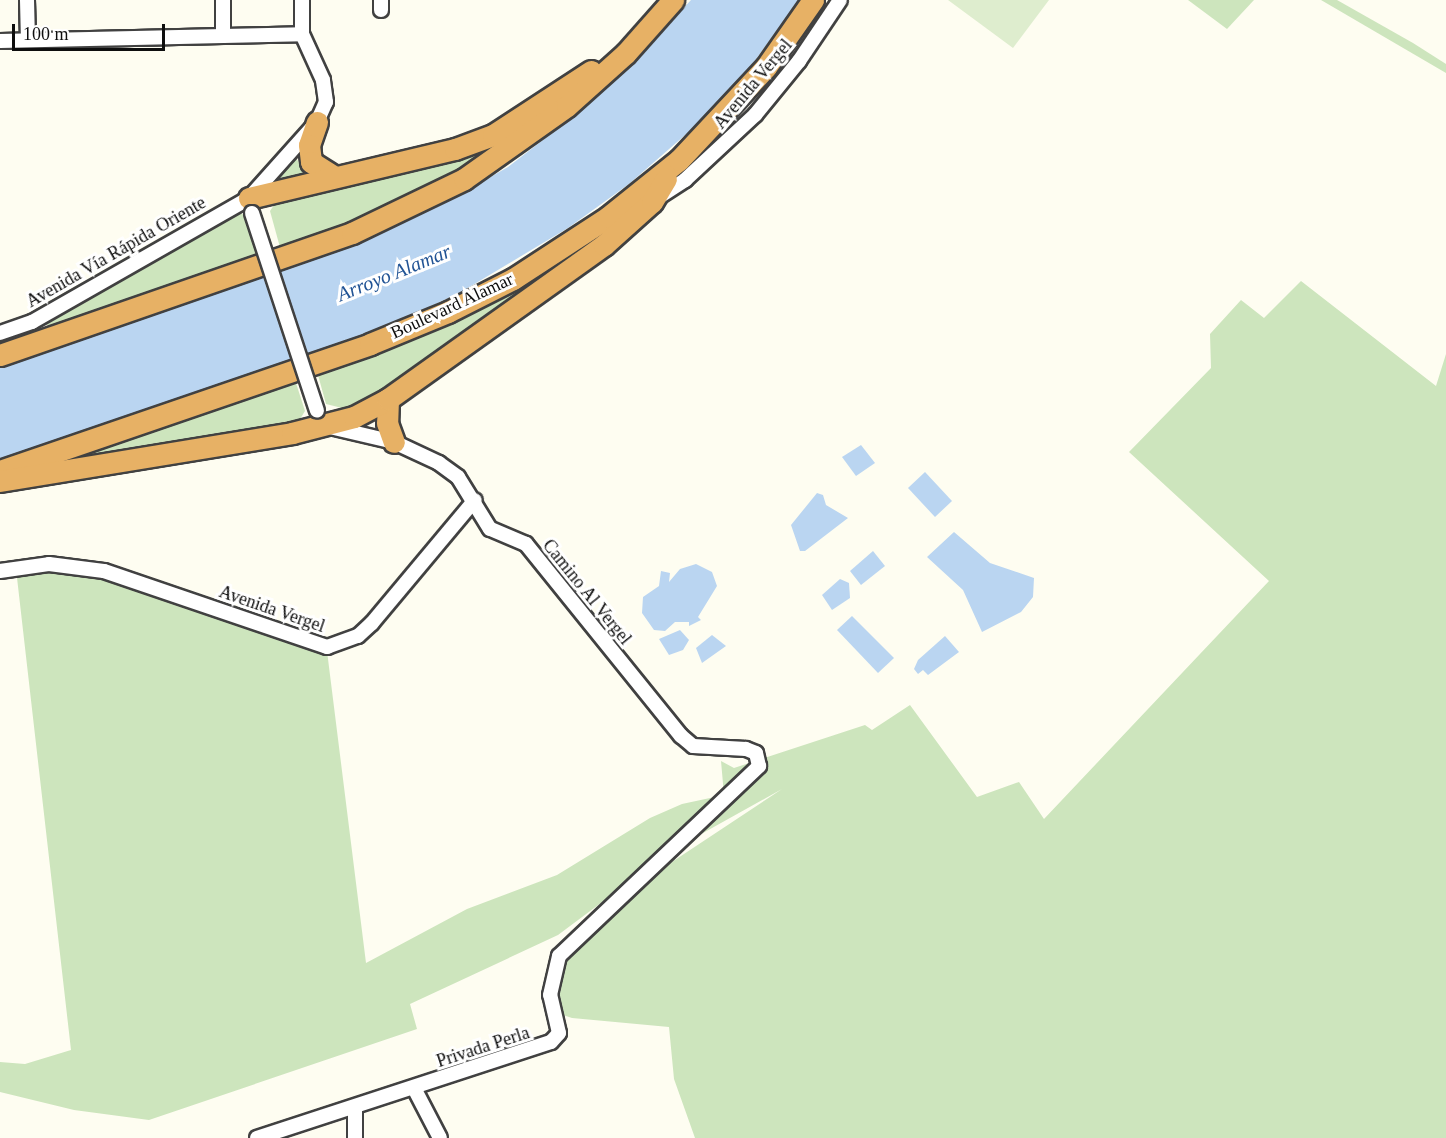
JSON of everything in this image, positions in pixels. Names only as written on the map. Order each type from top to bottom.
[{"type":"highway","points":[[0,355],[307,249],[388,217],[464,179],[518,143],[626,53],[673,0]]},
{"type":"highway","name":"Boulevard Alamar","points":[[6,477],[326,361],[448,312],[566,245],[679,160],[766,67],[813,0]]},
{"type":"highway","points":[[251,206],[335,177],[455,149],[493,135],[584,74],[626,53]]},
{"type":"highway","points":[[317,122],[309,145],[311,162],[335,177]]},
{"type":"highway","points":[[6,477],[321,419],[354,417],[388,399],[604,245],[652,202],[679,160]]},
{"type":"highway","points":[[388,399],[387,423],[394,442]]},
{"type":"street","points":[[27,0],[28,40]]},
{"type":"street","points":[[223,0],[223,36]]},
{"type":"street","points":[[302,0],[302,34],[325,91],[326,102],[317,122],[251,206],[321,419]]},
{"type":"street","name":"Avenida Vergel","points":[[652,202],[685,180],[755,115],[799,61],[840,0]]},
{"type":"street","points":[[0,41],[302,34]]},
{"type":"street","name":"Avenida Vía Rápida Oriente","points":[[0,333],[32,322],[251,206]]},
{"type":"street","name":"Camino Al Vergel","points":[[321,419],[394,442],[439,463],[458,477],[475,500],[490,529],[526,544],[681,736],[693,746],[746,749],[756,753],[759,766],[558,956],[550,995],[559,1033]]},
{"type":"street","points":[[0,489],[6,477]]},
{"type":"street","name":"Avenida Vergel","points":[[0,571],[49,564],[104,571],[327,647],[350,640],[372,623],[475,500]]},
{"type":"street","name":"Privada Perla","points":[[257,1138],[544,1046],[559,1033]]},
{"type":"street","points":[[414,1088],[440,1138]]},
{"type":"street","points":[[355,1138],[356,1107]]},
{"type":"green space","points":[[948,0],[1049,0],[1013,48]]},
{"type":"green space","points":[[1188,0],[1254,0],[1227,29]]},
{"type":"green space","points":[[1321,0],[1337,0],[1413,43],[1446,64],[1446,73]]},
{"type":"green space","points":[[525,131],[405,202],[281,251],[270,211],[276,202]]},
{"type":"green space","points":[[296,158],[307,175],[277,180],[286,168]]},
{"type":"green space","points":[[236,212],[248,216],[261,256],[48,329],[47,323],[90,294]]},
{"type":"green space","points":[[549,273],[397,385],[360,405],[342,408],[326,404],[318,375],[434,332]]},
{"type":"green space","points":[[1301,281],[1436,386],[1446,354],[1446,1138],[695,1138],[674,1079],[669,1027],[572,1018],[554,1012],[560,956],[610,903],[782,789],[669,852],[558,935],[410,1004],[417,1029],[149,1120],[74,1110],[0,1092],[0,1062],[25,1064],[71,1050],[16,569],[100,569],[326,643],[366,963],[467,909],[557,875],[650,818],[682,804],[724,795],[721,761],[734,768],[865,725],[872,730],[910,705],[977,797],[1019,782],[1044,819],[1269,581],[1129,452],[1211,368],[1210,334],[1241,300],[1264,318]]},
{"type":"green space","points":[[295,380],[305,411],[297,424],[25,469]]},
{"type":"water","name":"Arroyo Alamar","points":[[691,0],[799,0],[751,66],[692,129],[629,184],[568,228],[461,292],[394,324],[0,460],[0,366],[373,236],[441,205],[508,167],[561,126],[619,77]]},
{"type":"water","points":[[861,445],[875,463],[856,476],[842,457]]},
{"type":"water","points":[[925,472],[952,501],[935,517],[908,488]]},
{"type":"water","points":[[817,493],[823,495],[826,505],[848,518],[805,551],[800,551],[791,525]]},
{"type":"water","points":[[954,532],[990,563],[1034,578],[1033,597],[1021,612],[982,632],[963,590],[927,557]]},
{"type":"water","points":[[873,551],[885,566],[861,585],[850,571]]},
{"type":"water","points":[[696,564],[712,572],[717,586],[698,617],[701,620],[689,626],[689,622],[675,622],[665,631],[654,630],[642,613],[643,597],[659,586],[661,571],[670,573],[669,582],[680,569]]},
{"type":"water","points":[[840,579],[849,583],[850,598],[832,610],[822,595]]},
{"type":"water","points":[[852,616],[894,658],[878,673],[837,630]]},
{"type":"water","points":[[680,630],[689,640],[683,650],[669,655],[659,639]]},
{"type":"water","points":[[712,635],[726,646],[702,663],[696,648]]},
{"type":"water","points":[[945,636],[959,652],[928,675],[923,670],[918,674],[914,669],[918,660]]}]
